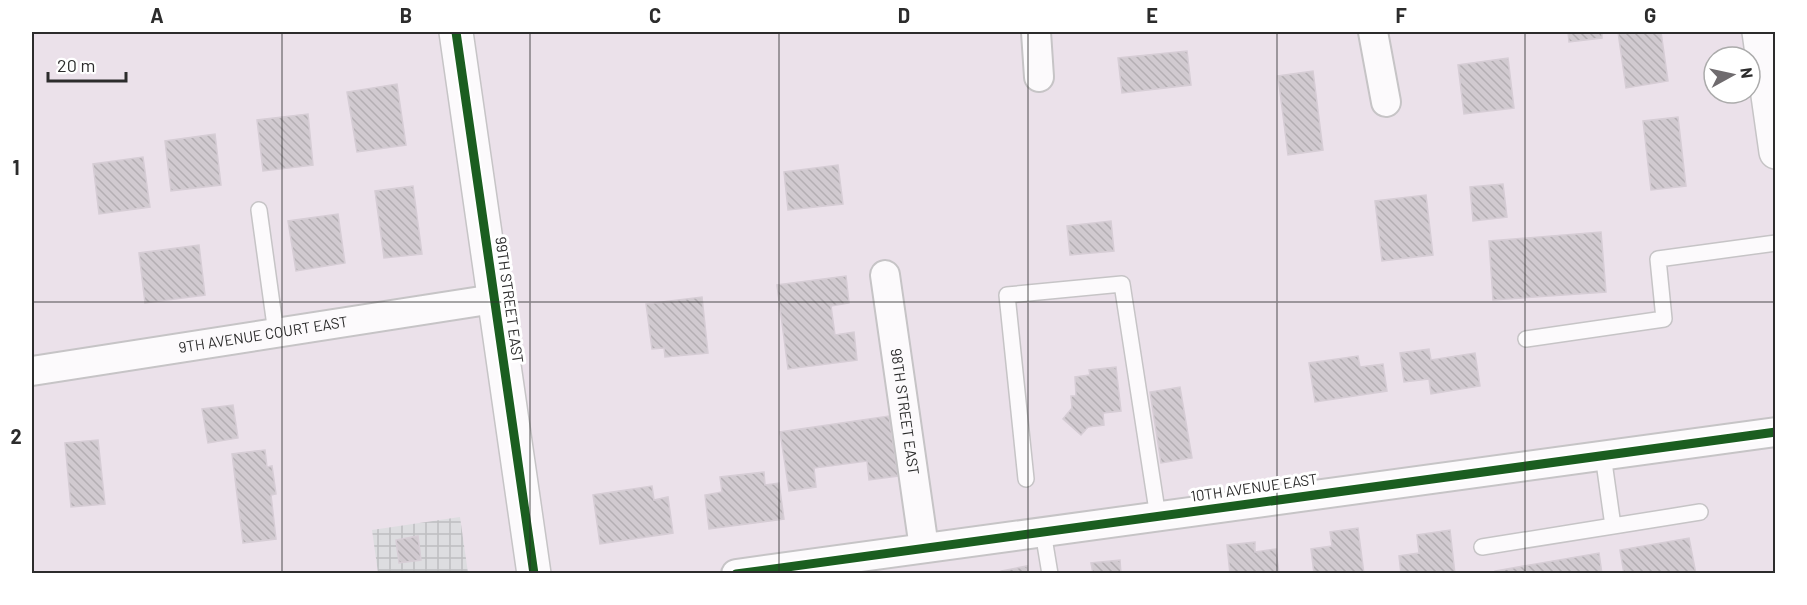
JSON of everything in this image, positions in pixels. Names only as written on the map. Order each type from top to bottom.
[{"type":"street","name":"99TH STREET EAST","points":[[456,32],[534,573]]},
{"type":"street","points":[[1036,32],[1040,77]]},
{"type":"street","points":[[1373,32],[1386,102]]},
{"type":"street","points":[[1759,32],[1770,70],[1776,152]]},
{"type":"street","name":"98TH STREET EAST","points":[[885,275],[924,548]]},
{"type":"street","name":"9TH AVENUE COURT EAST","points":[[32,371],[494,299]]},
{"type":"street","name":"10TH AVENUE EAST","points":[[736,573],[1776,432]]},
{"type":"lane","points":[[259,210],[276,333]]},
{"type":"lane","points":[[1526,339],[1664,319],[1658,259],[1776,243]]},
{"type":"lane","points":[[1026,479],[1007,295],[1122,284],[1158,517]]},
{"type":"lane","points":[[1603,455],[1613,526]]},
{"type":"lane","points":[[1482,547],[1700,512]]},
{"type":"lane","points":[[1043,532],[1050,573]]},
{"type":"shaded area","points":[[460,517],[468,573],[378,573],[372,530]]},
{"type":"building","points":[[1568,32],[1602,32],[1602,38],[1569,42]]},
{"type":"building","points":[[1618,32],[1661,32],[1668,81],[1626,88]]},
{"type":"building","points":[[1187,51],[1191,85],[1122,93],[1118,58]]},
{"type":"building","points":[[1508,58],[1514,108],[1464,114],[1458,65]]},
{"type":"building","points":[[1313,71],[1323,150],[1288,155],[1278,76]]},
{"type":"building","points":[[397,84],[406,145],[357,152],[347,92]]},
{"type":"building","points":[[308,114],[313,165],[263,171],[257,120]]},
{"type":"building","points":[[1678,117],[1686,186],[1651,190],[1643,121]]},
{"type":"building","points":[[215,134],[221,185],[171,191],[165,141]]},
{"type":"building","points":[[143,157],[150,207],[99,214],[93,164]]},
{"type":"building","points":[[838,165],[843,204],[788,210],[784,172]]},
{"type":"building","points":[[1503,184],[1507,217],[1473,221],[1470,187]]},
{"type":"building","points":[[413,186],[422,254],[384,258],[375,191]]},
{"type":"building","points":[[1426,195],[1433,255],[1382,261],[1375,201]]},
{"type":"building","points":[[338,214],[345,263],[296,271],[288,221]]},
{"type":"building","points":[[1111,221],[1114,251],[1070,255],[1067,226]]},
{"type":"building","points":[[1601,232],[1606,292],[1493,300],[1489,241]]},
{"type":"building","points":[[199,245],[205,295],[145,303],[139,253]]},
{"type":"building","points":[[846,276],[849,303],[831,306],[835,335],[854,332],[857,360],[788,369],[777,285]]},
{"type":"building","points":[[702,297],[708,353],[665,357],[664,348],[652,349],[646,304]]},
{"type":"building","points":[[1429,349],[1431,360],[1475,353],[1480,386],[1431,394],[1429,379],[1404,382],[1400,353]]},
{"type":"building","points":[[1358,356],[1360,367],[1383,364],[1387,391],[1315,402],[1309,363]]},
{"type":"building","points":[[1116,367],[1121,411],[1103,413],[1104,425],[1088,427],[1081,435],[1063,419],[1072,408],[1071,396],[1076,396],[1075,377],[1090,375],[1089,370]]},
{"type":"building","points":[[1180,387],[1192,458],[1161,463],[1150,392]]},
{"type":"building","points":[[233,405],[238,438],[208,443],[202,409]]},
{"type":"building","points":[[889,416],[898,476],[869,480],[867,461],[814,468],[816,487],[789,491],[780,432]]},
{"type":"building","points":[[98,440],[105,504],[71,507],[65,443]]},
{"type":"building","points":[[265,450],[267,467],[272,466],[276,494],[271,495],[276,539],[243,543],[232,454]]},
{"type":"building","points":[[764,472],[765,485],[779,483],[784,519],[709,529],[705,495],[722,492],[720,477]]},
{"type":"building","points":[[652,486],[654,500],[668,497],[673,533],[600,544],[593,495]]},
{"type":"building","points":[[1358,528],[1364,574],[1314,574],[1311,549],[1332,546],[1330,532]]},
{"type":"building","points":[[1450,530],[1455,574],[1401,574],[1399,556],[1419,553],[1417,535]]},
{"type":"building","points":[[418,536],[421,560],[399,563],[396,540]]},
{"type":"building","points":[[1689,538],[1696,574],[1624,574],[1620,550]]},
{"type":"building","points":[[1255,542],[1255,552],[1276,549],[1279,574],[1230,574],[1227,545]]},
{"type":"building","points":[[1599,553],[1602,574],[1496,574],[1495,571]]},
{"type":"building","points":[[1120,560],[1121,574],[1093,574],[1091,563]]},
{"type":"building","points":[[1027,566],[1028,574],[1001,574],[1001,571]]},
{"type":"cycle path","points":[[456,32],[534,574]]},
{"type":"cycle path","points":[[736,574],[1776,432]]}]
